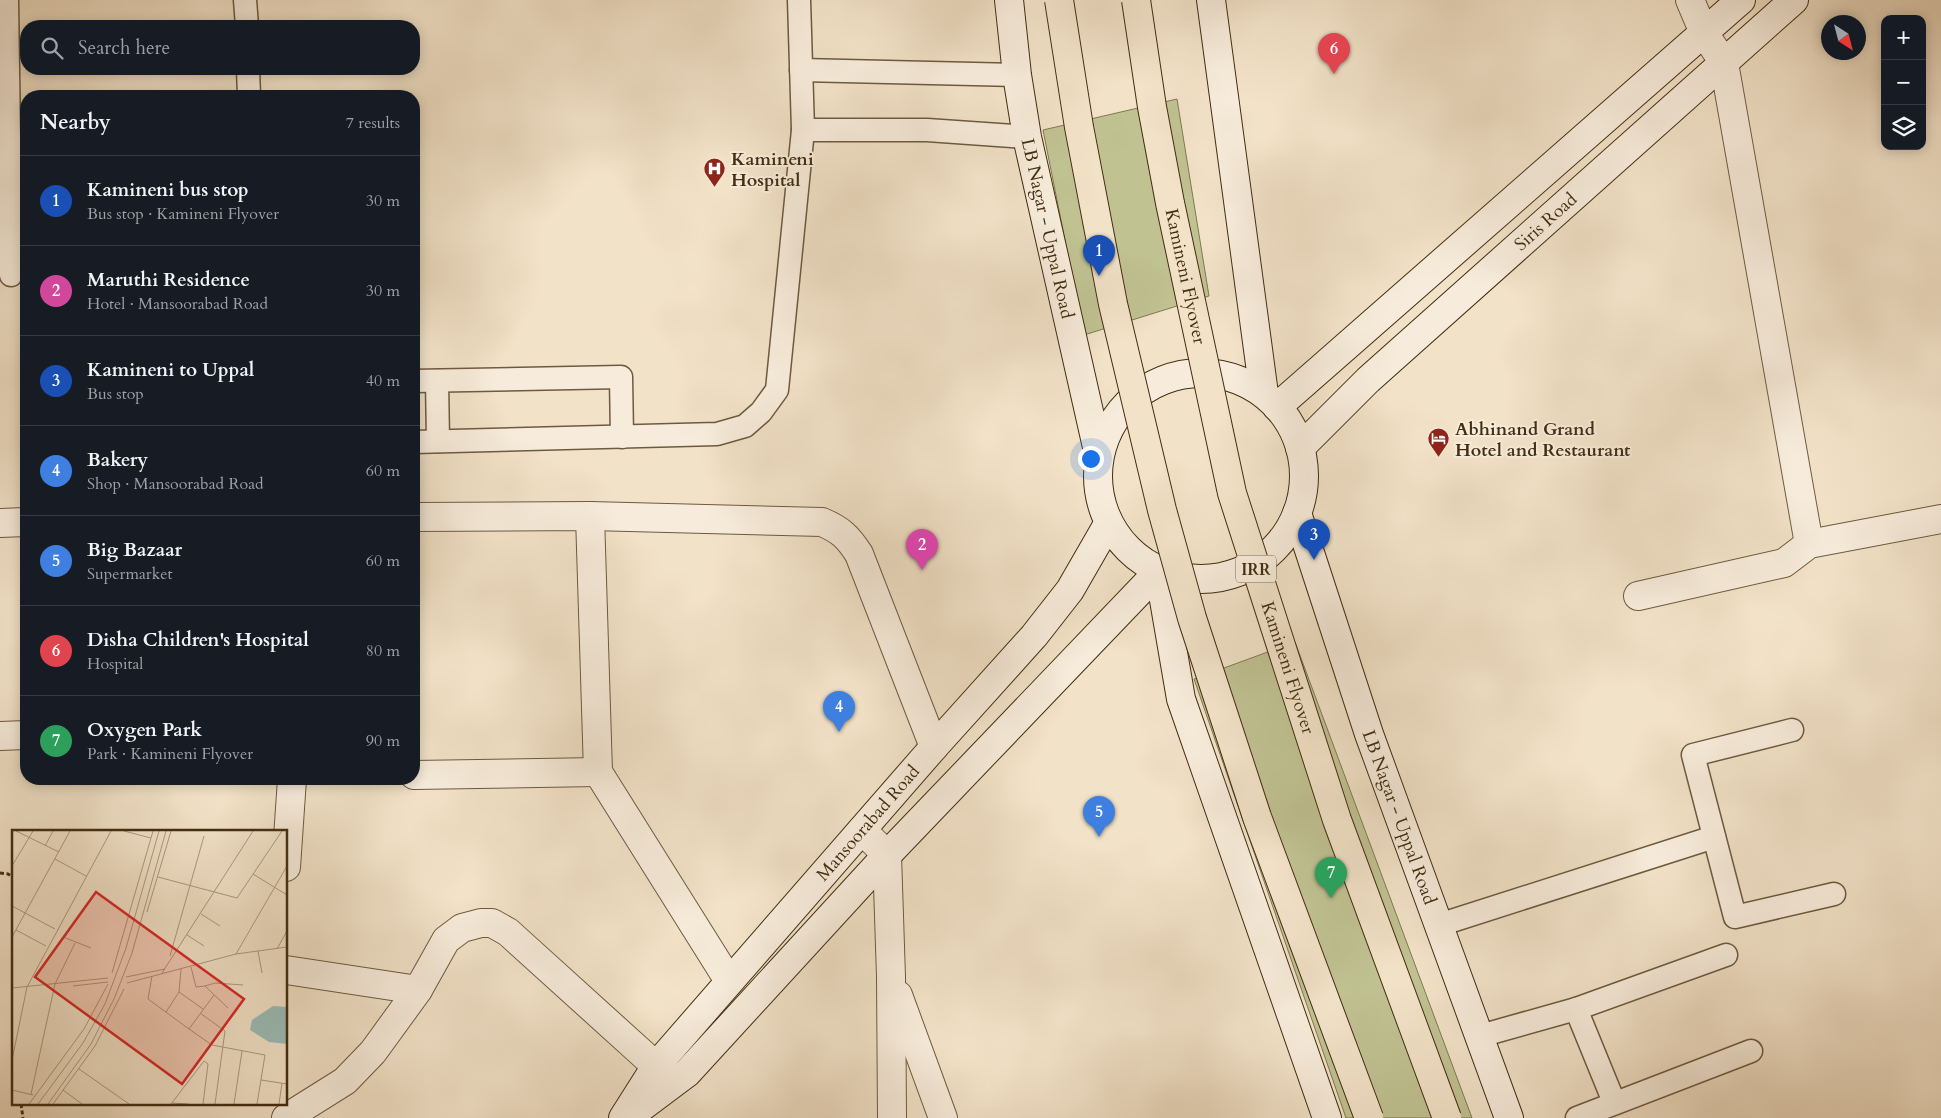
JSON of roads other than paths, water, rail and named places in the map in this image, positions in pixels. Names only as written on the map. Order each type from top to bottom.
[{"type":"highway","points":[[1059,0],[1079,127],[1112,304],[1162,510],[1192,618],[1257,817],[1369,1118]]},
{"type":"highway","name":"Kamineni Flyover","points":[[1136,0],[1170,203],[1232,493],[1337,820],[1446,1118]]},
{"type":"street","name":"LB Nagar - Uppal Road","points":[[1009,0],[1017,75],[1027,137],[1099,456]]},
{"type":"street","points":[[1211,0],[1271,401]]},
{"type":"street","points":[[1690,0],[1704,33],[1724,63],[1809,544]]},
{"type":"street","points":[[1271,401],[1741,0]]},
{"type":"street","name":"Siris Road","points":[[1300,448],[1368,380],[1794,0]]},
{"type":"street","points":[[1200,373],[1234,378],[1271,401],[1286,418],[1300,448],[1304,481],[1297,514],[1281,542],[1255,564],[1248,567],[1224,577],[1192,580],[1159,572],[1130,552],[1108,524],[1098,491],[1099,456],[1112,424],[1134,396],[1165,379],[1200,373]]},
{"type":"street","name":"LB Nagar - Uppal Road","points":[[1297,514],[1369,734],[1509,1118]]},
{"type":"street","points":[[420,516],[590,516],[822,522],[834,527],[849,538],[859,554],[934,747]]},
{"type":"street","points":[[590,516],[598,772],[729,982]]},
{"type":"street","points":[[1638,596],[1784,563],[1809,544],[1941,519]]},
{"type":"street","points":[[0,523],[20,522]]},
{"type":"street","name":"Mansoorabad Road","points":[[623,1118],[656,1066],[934,747],[1040,629],[1070,590],[1108,524]]},
{"type":"street","points":[[627,1118],[687,1074],[887,855],[1159,572]]},
{"type":"street","points":[[1159,572],[1181,699],[1327,1118]]},
{"type":"street","points":[[0,736],[20,735]]},
{"type":"street","points":[[420,775],[598,772]]},
{"type":"street","points":[[288,838],[292,785]]},
{"type":"street","points":[[862,830],[887,855],[891,976],[892,1118]]},
{"type":"street","points":[[808,892],[833,914]]},
{"type":"street","points":[[286,1118],[345,1081],[373,1052],[418,990],[446,940],[462,928],[481,923],[492,923],[508,932],[656,1066]]},
{"type":"street","points":[[288,970],[418,990]]},
{"type":"street","points":[[891,976],[943,1118]]},
{"type":"lane","points":[[7,0],[11,275]]},
{"type":"lane","points":[[246,0],[246,20]]},
{"type":"lane","points":[[420,442],[718,434],[744,426],[761,412],[777,390],[802,130],[798,0]]},
{"type":"lane","points":[[801,70],[1017,75]]},
{"type":"lane","points":[[248,75],[249,90]]},
{"type":"lane","points":[[802,130],[928,130],[1027,137]]},
{"type":"lane","points":[[420,381],[621,377],[622,437]]},
{"type":"lane","points":[[437,381],[438,441]]},
{"type":"lane","points":[[1792,730],[1693,755],[1735,917],[1834,894]]},
{"type":"lane","points":[[1439,925],[1714,837]]},
{"type":"lane","points":[[1480,1036],[1576,1009],[1726,955]]},
{"type":"lane","points":[[1576,1009],[1614,1102]]},
{"type":"lane","points":[[1577,1118],[1614,1102],[1751,1051]]},
{"type":"place","name":"Disha Children's Hospital","points":[[1334,74]]},
{"type":"place","name":"Kamineni Hospital","points":[[715,188]]},
{"type":"place","name":"Kamineni bus stop","points":[[1099,276]]},
{"type":"place","name":"Abhinand Grand Hotel and Restaurant","points":[[1439,458]]},
{"type":"place","name":"Kamineni to Uppal","points":[[1314,560]]},
{"type":"place","name":"Maruthi Residence","points":[[922,570]]},
{"type":"place","name":"Bakery","points":[[839,732]]},
{"type":"place","name":"Big Bazaar","points":[[1099,837]]},
{"type":"place","name":"Oxygen Park","points":[[1331,898]]}]
